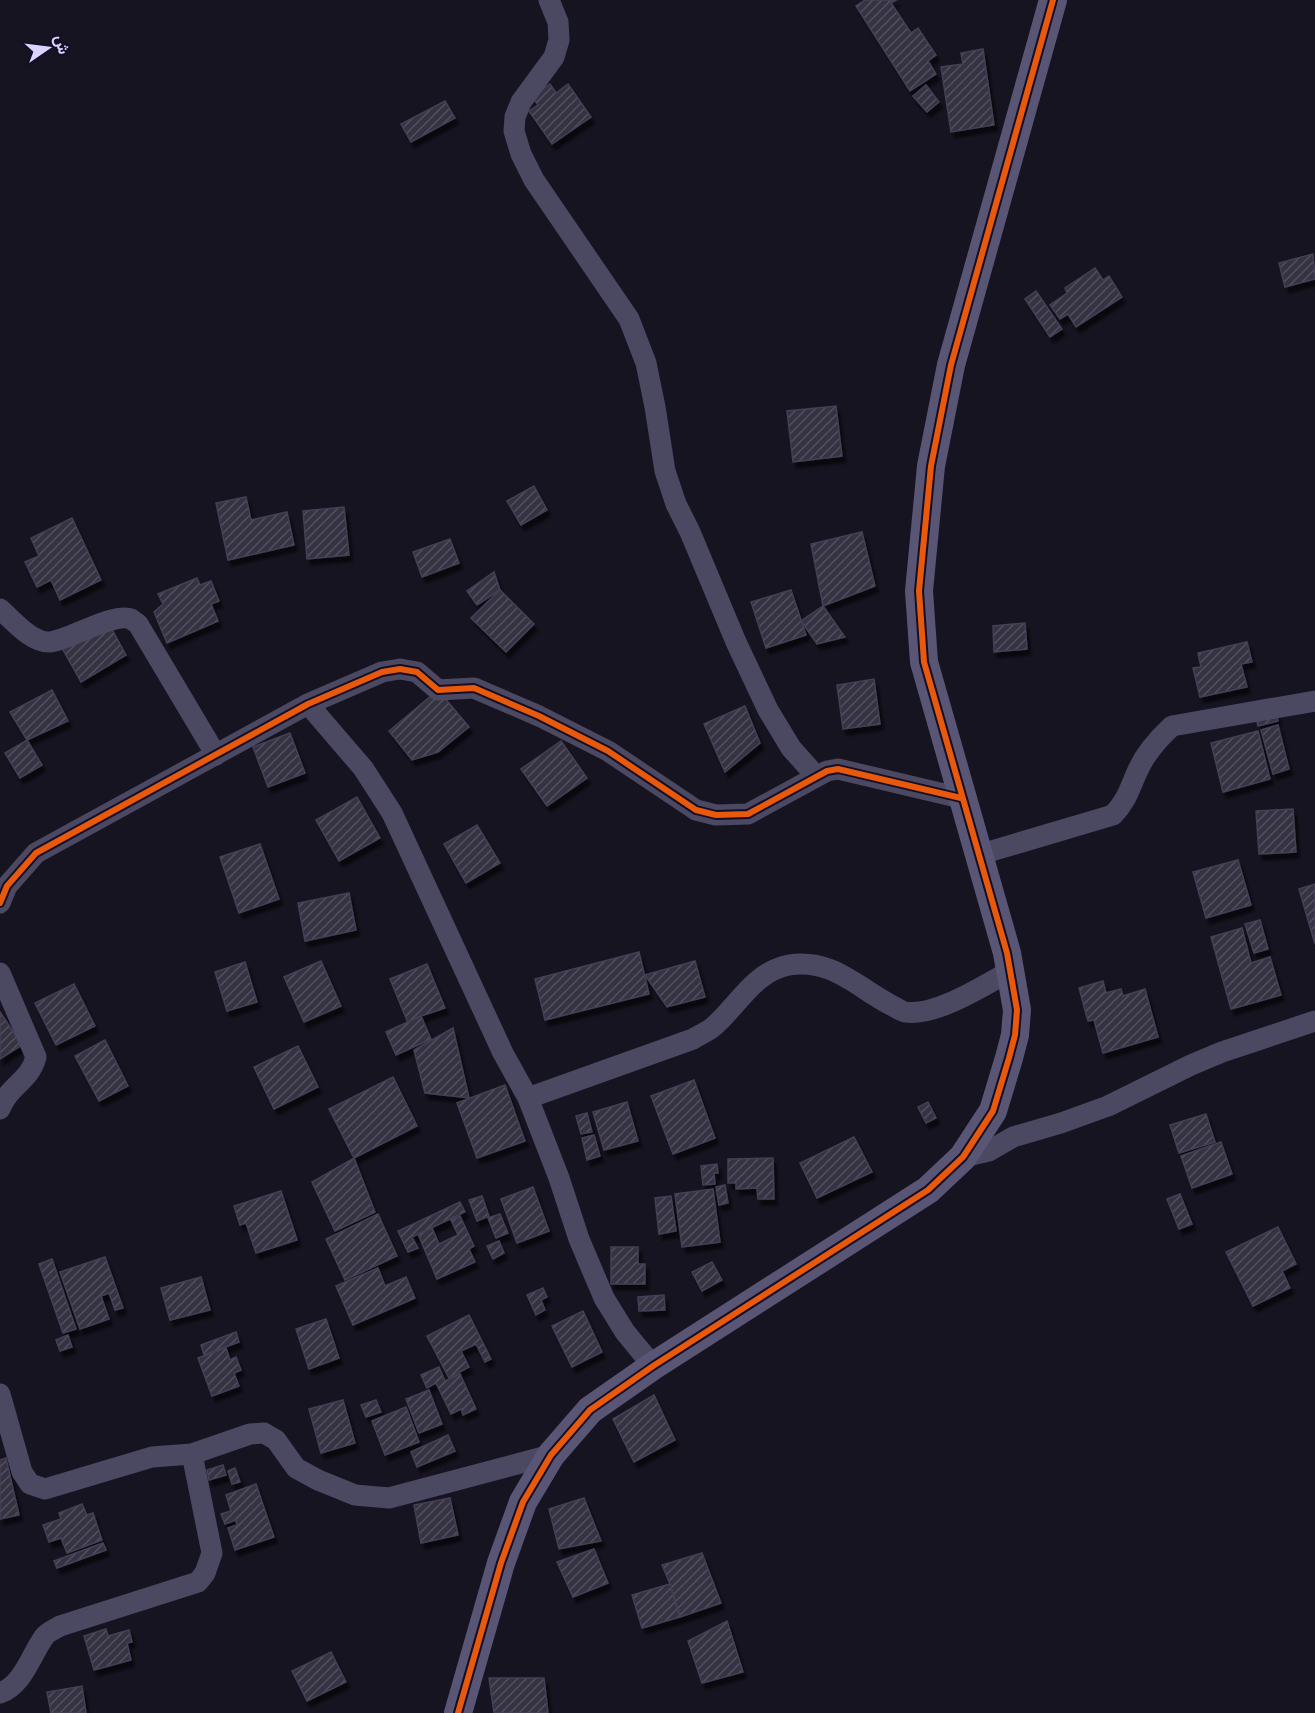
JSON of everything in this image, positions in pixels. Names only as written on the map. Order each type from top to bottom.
[{"type":"street","points":[[549,0],[558,22],[559,40],[554,57],[521,102],[515,117],[514,131],[521,154],[534,180],[630,320],[646,363],[665,471],[676,504],[768,710],[791,748],[816,776]]},
{"type":"street","points":[[458,1713],[501,1563],[523,1502],[551,1455],[591,1410],[653,1366],[928,1190],[963,1157],[993,1112],[1015,1035],[1017,1010],[1007,953],[924,662],[919,591],[931,466],[951,365],[1053,0]]},
{"type":"street","points":[[0,609],[35,638],[50,642],[108,622],[124,618],[131,619],[138,624],[216,755]]},
{"type":"street","points":[[0,903],[7,886],[36,853],[308,704],[382,672],[400,669],[417,672],[438,690],[474,688],[539,716],[608,751],[696,810],[716,815],[748,814],[816,776],[838,769],[962,798]]},
{"type":"street","points":[[978,855],[1113,815],[1123,805],[1138,770],[1156,741],[1172,726],[1315,701]]},
{"type":"street","points":[[308,704],[363,768],[392,813],[503,1053],[528,1098],[559,1178],[579,1239],[604,1298],[625,1332],[653,1366]]},
{"type":"street","points":[[528,1098],[693,1038],[712,1028],[755,981],[790,965],[814,965],[837,971],[904,1012],[938,1007],[965,996],[1010,971]]},
{"type":"street","points":[[0,973],[36,1057],[34,1067],[6,1095],[0,1109]]},
{"type":"street","points":[[963,1157],[988,1151],[1013,1137],[1108,1106],[1222,1052],[1315,1022]]},
{"type":"street","points":[[0,1394],[22,1472],[30,1484],[45,1489],[152,1457],[192,1454],[250,1434],[264,1433],[276,1440],[296,1468],[318,1480],[355,1495],[389,1498],[551,1455]]},
{"type":"street","points":[[0,1693],[9,1690],[24,1671],[45,1635],[60,1626],[198,1582],[205,1573],[212,1553],[192,1454]]},
{"type":"building","points":[[865,0],[896,0],[891,3],[911,33],[918,28],[936,55],[928,61],[936,74],[910,91],[856,6]]},
{"type":"building","points":[[983,49],[994,125],[951,132],[941,67],[963,64],[961,53]]},
{"type":"building","points":[[550,84],[556,93],[568,84],[591,117],[552,144],[529,111],[538,105],[532,97]]},
{"type":"building","points":[[926,85],[939,102],[927,112],[913,96]]},
{"type":"building","points":[[445,101],[455,118],[411,142],[401,124]]},
{"type":"building","points":[[1313,254],[1315,279],[1285,287],[1279,263]]},
{"type":"building","points":[[1095,268],[1103,280],[1109,276],[1122,297],[1076,327],[1068,314],[1060,319],[1050,305],[1067,293],[1065,288]]},
{"type":"building","points":[[1036,291],[1062,329],[1050,337],[1025,299]]},
{"type":"building","points":[[836,406],[842,456],[793,462],[787,411]]},
{"type":"building","points":[[534,486],[547,510],[521,525],[507,501]]},
{"type":"building","points":[[246,497],[251,520],[287,512],[294,545],[228,560],[216,503]]},
{"type":"building","points":[[344,507],[349,555],[307,559],[303,511]]},
{"type":"building","points":[[72,518],[101,580],[60,600],[51,580],[37,587],[25,562],[39,556],[31,538]]},
{"type":"building","points":[[862,532],[875,586],[823,606],[811,544]]},
{"type":"building","points":[[450,539],[459,563],[422,577],[413,552]]},
{"type":"building","points":[[494,572],[500,590],[477,605],[467,591]]},
{"type":"building","points":[[197,578],[200,585],[211,581],[219,601],[211,604],[218,621],[167,643],[154,612],[163,604],[158,594]]},
{"type":"building","points":[[500,590],[534,624],[506,652],[471,618]]},
{"type":"building","points":[[791,590],[806,635],[766,648],[751,602]]},
{"type":"building","points":[[823,606],[845,637],[817,644],[801,621]]},
{"type":"building","points":[[108,622],[126,655],[81,682],[62,648]]},
{"type":"building","points":[[1025,623],[1027,649],[994,652],[993,626]]},
{"type":"building","points":[[1247,642],[1252,662],[1241,664],[1247,687],[1200,697],[1193,668],[1201,667],[1198,653]]},
{"type":"building","points":[[874,679],[880,724],[843,729],[837,685]]},
{"type":"building","points":[[52,690],[68,721],[27,740],[10,712]]},
{"type":"building","points":[[438,690],[469,727],[438,752],[412,760],[389,731]]},
{"type":"building","points":[[745,706],[760,743],[725,772],[704,724]]},
{"type":"building","points":[[1276,712],[1278,721],[1258,726],[1256,717]]},
{"type":"building","points":[[1278,725],[1289,769],[1273,774],[1261,730]]},
{"type":"building","points":[[1258,731],[1270,779],[1223,792],[1211,743]]},
{"type":"building","points":[[290,733],[305,773],[268,787],[253,747]]},
{"type":"building","points":[[27,740],[42,765],[20,778],[5,753]]},
{"type":"building","points":[[561,741],[587,778],[547,806],[521,769]]},
{"type":"building","points":[[357,797],[380,838],[339,861],[316,820]]},
{"type":"building","points":[[1293,809],[1296,852],[1259,854],[1256,811]]},
{"type":"building","points":[[477,825],[500,863],[466,883],[444,844]]},
{"type":"building","points":[[260,844],[279,899],[239,913],[220,857]]},
{"type":"building","points":[[1238,860],[1251,905],[1206,918],[1193,872]]},
{"type":"building","points":[[1315,884],[1315,944],[1299,889]]},
{"type":"building","points":[[349,893],[356,930],[305,941],[298,903]]},
{"type":"building","points":[[1260,920],[1268,949],[1254,953],[1245,924]]},
{"type":"building","points":[[1242,928],[1251,963],[1270,957],[1281,995],[1231,1009],[1211,937]]},
{"type":"building","points":[[639,952],[649,994],[545,1020],[535,979]]},
{"type":"building","points":[[321,961],[341,1006],[304,1022],[284,977]]},
{"type":"building","points":[[695,961],[705,997],[667,1007],[645,975]]},
{"type":"building","points":[[245,962],[257,1002],[227,1011],[215,972]]},
{"type":"building","points":[[427,964],[445,1008],[408,1023],[390,979]]},
{"type":"building","points":[[1103,981],[1106,993],[1121,989],[1123,996],[1145,989],[1158,1037],[1103,1053],[1094,1020],[1088,1021],[1079,988]]},
{"type":"building","points":[[74,984],[95,1026],[56,1045],[35,1003]]},
{"type":"building","points":[[0,1012],[22,1045],[0,1059]]},
{"type":"building","points":[[421,1016],[431,1039],[396,1055],[386,1032]]},
{"type":"building","points":[[453,1028],[469,1098],[425,1093],[414,1050]]},
{"type":"building","points":[[105,1040],[128,1086],[99,1101],[75,1056]]},
{"type":"building","points":[[298,1046],[318,1087],[274,1109],[254,1067]]},
{"type":"building","points":[[393,1077],[417,1126],[354,1158],[329,1109]]},
{"type":"building","points":[[694,1080],[715,1138],[673,1154],[651,1096]]},
{"type":"building","points":[[505,1085],[525,1141],[477,1158],[457,1103]]},
{"type":"building","points":[[627,1102],[638,1141],[604,1150],[593,1112]]},
{"type":"building","points":[[928,1102],[936,1118],[926,1123],[918,1107]]},
{"type":"building","points":[[587,1113],[592,1132],[581,1134],[576,1116]]},
{"type":"building","points":[[1206,1114],[1215,1142],[1179,1153],[1170,1125]]},
{"type":"building","points":[[594,1135],[600,1156],[587,1160],[582,1138]]},
{"type":"building","points":[[854,1137],[872,1172],[817,1198],[800,1163]]},
{"type":"building","points":[[1221,1142],[1232,1174],[1192,1188],[1181,1156]]},
{"type":"building","points":[[354,1158],[375,1212],[335,1231],[312,1182]]},
{"type":"building","points":[[773,1158],[774,1199],[758,1199],[757,1188],[736,1189],[736,1183],[728,1183],[728,1159]]},
{"type":"building","points":[[717,1164],[718,1173],[714,1173],[715,1184],[703,1185],[701,1166]]},
{"type":"building","points":[[725,1185],[728,1203],[719,1205],[716,1187]]},
{"type":"building","points":[[533,1187],[549,1231],[517,1243],[501,1199]]},
{"type":"building","points":[[713,1189],[720,1242],[682,1247],[675,1194]]},
{"type":"building","points":[[281,1191],[297,1240],[256,1253],[246,1223],[240,1225],[234,1206]]},
{"type":"building","points":[[1180,1194],[1192,1224],[1179,1229],[1167,1199]]},
{"type":"building","points":[[482,1196],[489,1216],[477,1221],[469,1200]]},
{"type":"building","points":[[671,1196],[676,1231],[659,1234],[655,1198]]},
{"type":"building","points":[[460,1202],[465,1212],[412,1237],[418,1248],[408,1252],[398,1231]]},
{"type":"building","points":[[378,1214],[397,1256],[345,1280],[326,1239]]},
{"type":"building","points":[[500,1214],[508,1233],[496,1238],[488,1218]]},
{"type":"building","points":[[460,1216],[474,1246],[469,1249],[475,1262],[437,1279],[418,1234],[432,1228],[439,1244],[458,1235],[451,1220]]},
{"type":"building","points":[[1278,1227],[1296,1264],[1282,1271],[1290,1288],[1253,1306],[1226,1252]]},
{"type":"building","points":[[499,1241],[504,1253],[493,1259],[487,1246]]},
{"type":"building","points":[[611,1247],[638,1247],[638,1264],[645,1264],[645,1284],[611,1284]]},
{"type":"building","points":[[105,1257],[123,1308],[115,1310],[109,1293],[101,1296],[109,1319],[80,1329],[60,1272]]},
{"type":"building","points":[[52,1259],[76,1329],[63,1333],[39,1264]]},
{"type":"building","points":[[712,1262],[722,1280],[702,1291],[692,1272]]},
{"type":"building","points":[[378,1268],[385,1286],[406,1277],[415,1298],[353,1325],[336,1286]]},
{"type":"building","points":[[201,1277],[210,1310],[170,1320],[161,1288]]},
{"type":"building","points":[[543,1288],[547,1297],[541,1300],[545,1310],[536,1315],[527,1295]]},
{"type":"building","points":[[664,1295],[665,1310],[639,1311],[638,1297]]},
{"type":"building","points":[[583,1311],[602,1352],[572,1367],[552,1326]]},
{"type":"building","points":[[469,1315],[491,1359],[485,1362],[476,1344],[461,1351],[469,1367],[449,1378],[427,1336]]},
{"type":"building","points":[[326,1319],[339,1358],[309,1369],[296,1329]]},
{"type":"building","points":[[236,1332],[239,1342],[204,1355],[201,1345]]},
{"type":"building","points":[[68,1335],[72,1347],[60,1351],[56,1340]]},
{"type":"building","points":[[226,1348],[230,1360],[236,1357],[241,1370],[234,1373],[239,1386],[212,1396],[198,1358]]},
{"type":"building","points":[[439,1367],[445,1381],[460,1374],[476,1409],[463,1415],[461,1409],[451,1414],[436,1383],[427,1388],[421,1375]]},
{"type":"building","points":[[429,1390],[442,1424],[419,1433],[406,1399]]},
{"type":"building","points":[[654,1395],[675,1440],[634,1462],[613,1419]]},
{"type":"building","points":[[343,1400],[355,1443],[321,1453],[309,1409]]},
{"type":"building","points":[[376,1400],[381,1412],[366,1417],[361,1405]]},
{"type":"building","points":[[406,1407],[419,1442],[385,1455],[372,1421]]},
{"type":"building","points":[[448,1435],[455,1451],[417,1467],[411,1452]]},
{"type":"building","points":[[6,1458],[19,1515],[0,1519],[0,1460]]},
{"type":"building","points":[[223,1465],[226,1475],[209,1480],[207,1470]]},
{"type":"building","points":[[235,1468],[240,1482],[232,1484],[228,1471]]},
{"type":"building","points":[[256,1484],[274,1537],[235,1550],[228,1528],[237,1525],[236,1520],[225,1524],[221,1514],[231,1511],[226,1495]]},
{"type":"building","points":[[450,1498],[458,1535],[421,1543],[414,1505]]},
{"type":"building","points":[[584,1498],[601,1541],[559,1549],[549,1509]]},
{"type":"building","points":[[82,1504],[87,1515],[93,1513],[102,1540],[67,1553],[61,1538],[49,1542],[43,1525],[61,1519],[59,1513]]},
{"type":"building","points":[[103,1543],[106,1550],[57,1568],[54,1561]]},
{"type":"building","points":[[594,1549],[608,1583],[573,1597],[557,1562]]},
{"type":"building","points":[[702,1553],[721,1603],[680,1617],[662,1565]]},
{"type":"building","points":[[670,1584],[680,1617],[642,1628],[632,1595]]},
{"type":"building","points":[[727,1621],[743,1672],[702,1683],[688,1641]]},
{"type":"building","points":[[106,1629],[108,1636],[129,1630],[132,1642],[127,1643],[131,1660],[94,1670],[84,1636]]},
{"type":"building","points":[[331,1652],[346,1682],[307,1701],[292,1671]]},
{"type":"building","points":[[489,1678],[544,1678],[548,1713],[494,1713]]},
{"type":"building","points":[[82,1686],[86,1713],[51,1713],[47,1692]]},
{"type":"cycle path","points":[[458,1713],[501,1563],[523,1502],[551,1455],[590,1410],[653,1366],[928,1190],[963,1157],[993,1111],[1015,1035],[1017,1010],[1007,953],[924,662],[919,591],[931,466],[951,365],[1053,0]]},
{"type":"cycle path","points":[[0,903],[7,886],[36,853],[308,704],[382,672],[400,669],[417,672],[438,690],[474,688],[539,716],[608,751],[696,810],[716,815],[748,814],[827,771],[838,769],[961,798]]}]
